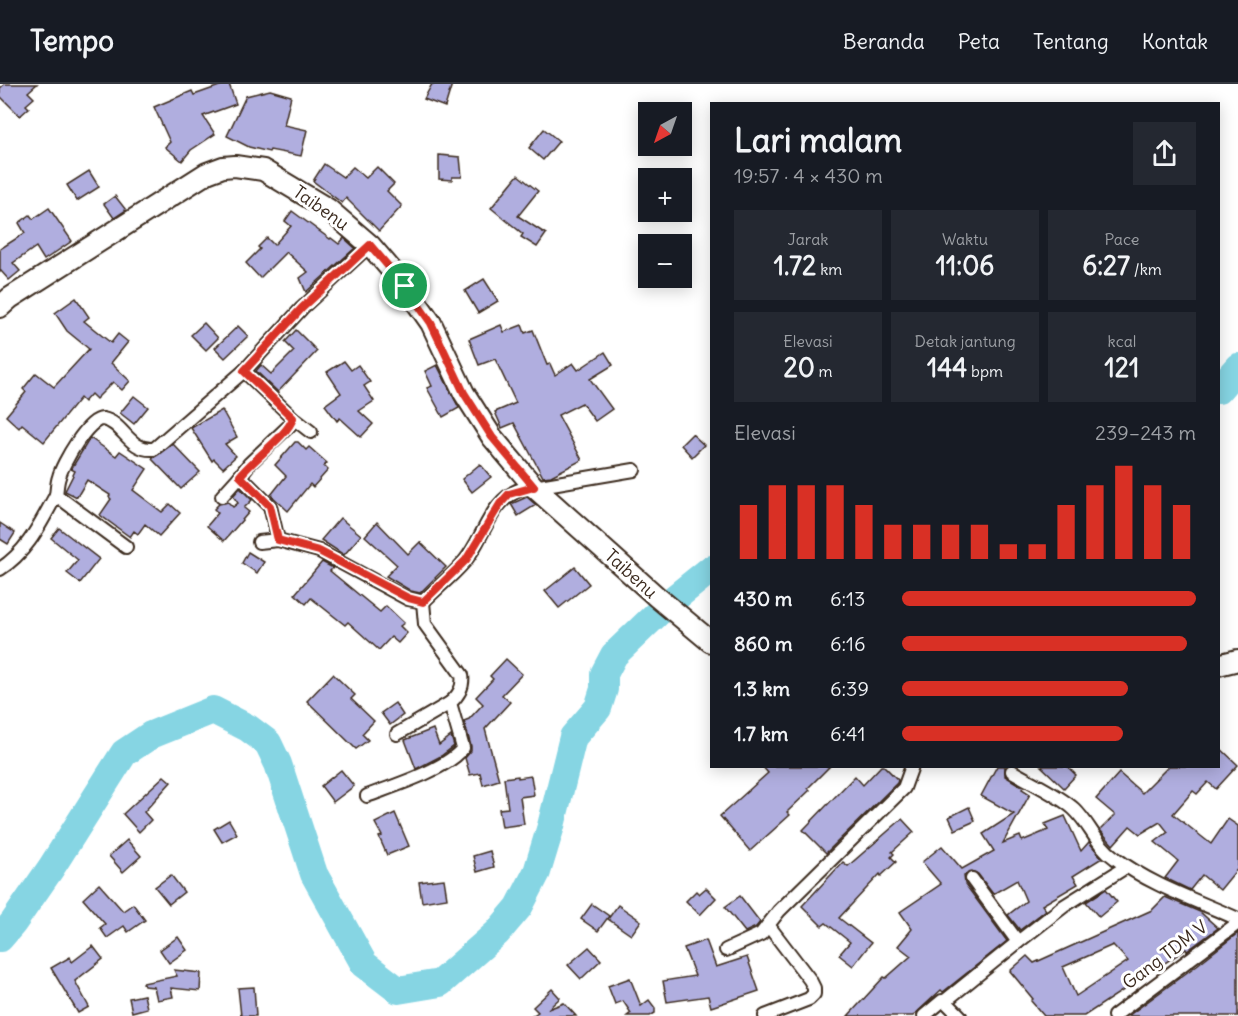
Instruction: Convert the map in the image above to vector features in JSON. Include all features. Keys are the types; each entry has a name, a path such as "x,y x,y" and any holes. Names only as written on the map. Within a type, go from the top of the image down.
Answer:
{"main road":[{"name":"Taibenu","path":"0,308 19,293 207,173 223,167 248,166 263,170 328,209 370,245 405,286 431,323 464,393 492,437 534,487 657,597 709,640"},
{"path":"1220,664 1238,660"}],"street":[{"path":"0,569 14,560 31,542 56,495 59,476 65,463 90,424 104,419 139,447 154,448 244,371 302,308 370,245"},
{"path":"244,371 295,420 311,432"},
{"path":"222,496 249,464 295,420"},
{"path":"423,602 466,560 504,499 515,491 634,470"},
{"path":"240,476 270,506 278,540"},
{"path":"56,495 126,546"},
{"path":"259,542 278,540 319,551 408,598 423,602"},
{"path":"397,734 450,703 458,695 463,682 462,675 425,624 423,602"},
{"path":"367,796 429,772 457,756 462,748 450,703"},
{"path":"726,950 761,934 779,911 904,788 911,768"},
{"path":"1012,771 1073,808 1101,847 1126,867 1238,921"},
{"path":"924,1016 1064,906 1126,867"},
{"path":"972,879 1018,942"},
{"name":"Gang TDM V","path":"1114,1016 1238,921"},
{"path":"765,1016 809,999 814,994 814,988 797,962 768,926"},
{"path":"945,1001 960,1016"}],"building":[{"path":"5,84 37,84 28,92 34,98 26,105 29,108 20,116 0,96 0,88"},
{"path":"229,84 236,104 203,116 215,134 191,150 182,161 165,147 170,142 154,107 192,91 194,95"},
{"path":"432,84 452,84 445,107 424,99"},
{"path":"270,90 291,96 284,125 307,130 301,156 249,147 227,136 246,96"},
{"path":"544,129 559,141 543,160 529,148"},
{"path":"439,155 460,157 462,177 452,177 452,180 439,179"},
{"path":"324,164 343,177 353,167 366,178 377,167 394,184 387,191 402,206 379,231 346,198 342,203 313,181"},
{"path":"89,171 99,187 77,201 67,185"},
{"path":"518,175 538,191 518,216 546,234 537,247 521,237 523,234 491,208"},
{"path":"115,196 126,210 114,218 104,204"},
{"path":"49,208 72,241 44,260 36,247 13,263 20,271 9,280 0,272 0,249 25,233 19,223 30,215 33,219"},
{"path":"292,211 330,239 339,244 344,238 355,248 306,292 300,278 308,272 286,252 260,278 246,263 267,238 274,245 291,226 285,221"},
{"path":"484,279 498,301 478,313 465,291"},
{"path":"76,298 89,317 84,321 111,343 118,334 128,342 111,363 130,381 122,390 113,382 96,399 91,394 84,402 80,398 44,442 22,424 19,428 6,416 26,392 23,389 36,373 54,387 89,349 67,331 55,313"},
{"path":"204,323 218,338 206,350 191,335"},
{"path":"501,325 504,332 522,325 525,333 533,330 547,365 550,364 555,375 573,363 578,370 605,352 613,365 590,379 612,409 595,421 582,403 558,415 582,460 551,476 543,477 514,423 502,428 495,412 516,403 495,359 479,365 469,339"},
{"path":"238,326 248,336 225,358 215,348"},
{"path":"296,330 317,351 278,392 256,371 261,365 271,374 294,351 285,342"},
{"path":"344,361 351,370 358,365 370,382 364,386 374,401 359,411 373,424 361,437 340,418 337,421 325,405 341,393 327,372"},
{"path":"437,365 459,408 443,417 427,388 432,386 425,371"},
{"path":"134,396 148,407 134,424 120,413"},
{"path":"222,410 237,437 225,444 236,456 223,468 214,459 212,461 191,428"},
{"path":"692,434 704,445 692,457 681,445"},
{"path":"90,438 116,456 120,451 147,469 133,490 162,512 170,504 180,513 159,536 145,524 138,534 134,531 130,537 100,515 111,499 110,495 87,480 77,497 65,491 75,471 71,469"},
{"path":"295,442 306,450 309,447 327,463 324,466 328,470 313,487 310,484 288,511 271,495 286,476 275,465"},
{"path":"173,444 200,472 181,489 152,459"},
{"path":"480,464 491,477 472,492 462,479"},
{"path":"240,488 252,500 244,508 249,512 224,541 207,526 218,513 214,509 219,504 228,502 233,507 238,503 233,496"},
{"path":"527,497 536,505 518,516 511,504"},
{"path":"340,518 361,535 344,555 321,540"},
{"path":"377,522 408,554 420,542 446,567 420,593 411,591 386,576 397,565 365,536"},
{"path":"0,523 15,533 8,544 0,539"},
{"path":"59,528 99,559 80,583 67,573 78,560 51,538"},
{"path":"248,552 264,562 257,573 242,563"},
{"path":"322,562 333,568 330,571 380,612 386,606 404,623 400,626 407,633 398,643 391,637 379,650 348,622 345,625 311,598 306,604 295,594"},
{"path":"575,567 589,584 559,608 545,591"},
{"path":"506,659 522,674 502,695 510,702 485,729 499,780 483,785 480,773 470,775 465,758 471,751 471,746 464,721 469,719 483,704 476,697 493,679 490,676"},
{"path":"333,674 355,695 351,699 374,721 362,734 368,740 356,749 307,701"},
{"path":"395,703 403,715 390,725 381,713"},
{"path":"433,729 439,745 451,736 454,746 441,756 416,769 405,740"},
{"path":"1220,748 1238,765 1216,789 1208,782 1197,794 1193,791 1173,814 1211,844 1228,819 1238,826 1238,868 1220,890 1202,875 1190,890 1165,878 1178,861 1155,842 1168,832 1160,822 1140,834 1130,826 1113,845 1100,830 1115,815 1096,799 1119,773 1142,793 1167,768 1220,768"},
{"path":"764,768 828,768 808,788 810,790 787,812 790,815 750,851 720,816 768,773"},
{"path":"879,768 886,768 898,780 826,853 803,830 855,776 863,785"},
{"path":"996,768 1005,768 1005,776 1030,794 1003,843 1020,836 1022,841 1048,830 1045,824 1065,816 1081,851 1089,842 1102,858 1073,876 1078,884 1042,905 1046,910 1020,930 1008,915 1026,901 1017,880 993,894 978,874 968,872 964,876 965,884 1007,941 943,992 941,990 913,1016 848,1016 884,977 886,978 911,956 898,946 912,929 900,912 941,884 922,862 942,846 962,869 994,851 983,834 1014,814 981,796"},
{"path":"1043,768 1069,768 1076,775 1064,788"},
{"path":"341,770 354,786 333,802 321,786"},
{"path":"164,776 171,782 144,812 151,820 139,832 123,814"},
{"path":"518,776 518,778 531,776 534,795 520,797 524,824 502,827 499,809 508,808 504,778"},
{"path":"969,807 975,821 955,830 949,817"},
{"path":"395,813 409,846 387,855 379,837 382,836 375,823"},
{"path":"902,819 914,832 892,852 894,854 891,857 896,862 881,876 880,874 839,918 871,943 853,966 839,955 850,942 826,923 822,926 802,906 843,862 848,866"},
{"path":"229,820 237,834 222,842 214,829"},
{"path":"127,840 141,856 123,872 109,856"},
{"path":"490,851 494,867 477,872 473,856"},
{"path":"171,875 184,892 169,904 155,887"},
{"path":"444,879 447,898 422,902 419,882"},
{"path":"99,884 123,911 133,904 145,920 128,932 124,926 107,938 100,928 105,924 83,899"},
{"path":"706,888 716,898 700,915 686,901 696,891 699,894"},
{"path":"1106,889 1117,902 1099,917 1086,902"},
{"path":"740,896 760,922 756,927 745,932 725,907"},
{"path":"1165,897 1200,912 1218,928 1187,951 1186,949 1084,1016 1044,1016 1010,971 1027,956 1034,963 1152,910","holes":["1113,945 1128,961 1076,996 1063,967"]},
{"path":"592,904 609,916 598,931 581,919"},
{"path":"618,905 641,921 631,935 608,919"},
{"path":"1238,933 1238,1016 1128,1016 1197,965"},
{"path":"178,937 187,950 169,963 160,950"},
{"path":"706,940 716,967 747,957 759,991 711,1007 708,996 667,1002 663,981 695,976 684,948"},
{"path":"93,946 103,959 75,981 89,1007 78,1013 51,968 70,957 72,962"},
{"path":"589,947 601,960 581,979 568,965"},
{"path":"174,970 201,973 200,991 171,988 173,997 157,1000 154,987 144,986 143,983 177,976"},
{"path":"630,978 641,1006 649,1000 655,1008 655,1013 650,1016 627,1016 631,1013 623,1001 615,1004 608,986"},
{"path":"254,987 256,1016 241,1016 238,988"},
{"path":"552,989 560,998 548,1009 564,1003 576,1016 532,1016 538,1012 533,1007"},
{"path":"144,995 147,1008 132,1012 129,998"}],"waterway":[{"path":"1220,388 1238,367"},
{"path":"0,938 51,868 124,753 151,735 213,710 248,728 268,743 278,764 314,874 364,964 398,990 440,983 497,933 519,907 537,872 573,737 598,708 604,689 604,674 614,655 665,606 710,570"}],"route":[{"path":"370,245 405,286 431,323 464,393 492,437 534,487 509,494 500,504 466,560 423,602 408,598 319,551 278,540 270,506 240,476 249,464 290,425 293,418 244,371 302,308 370,245"}]}
